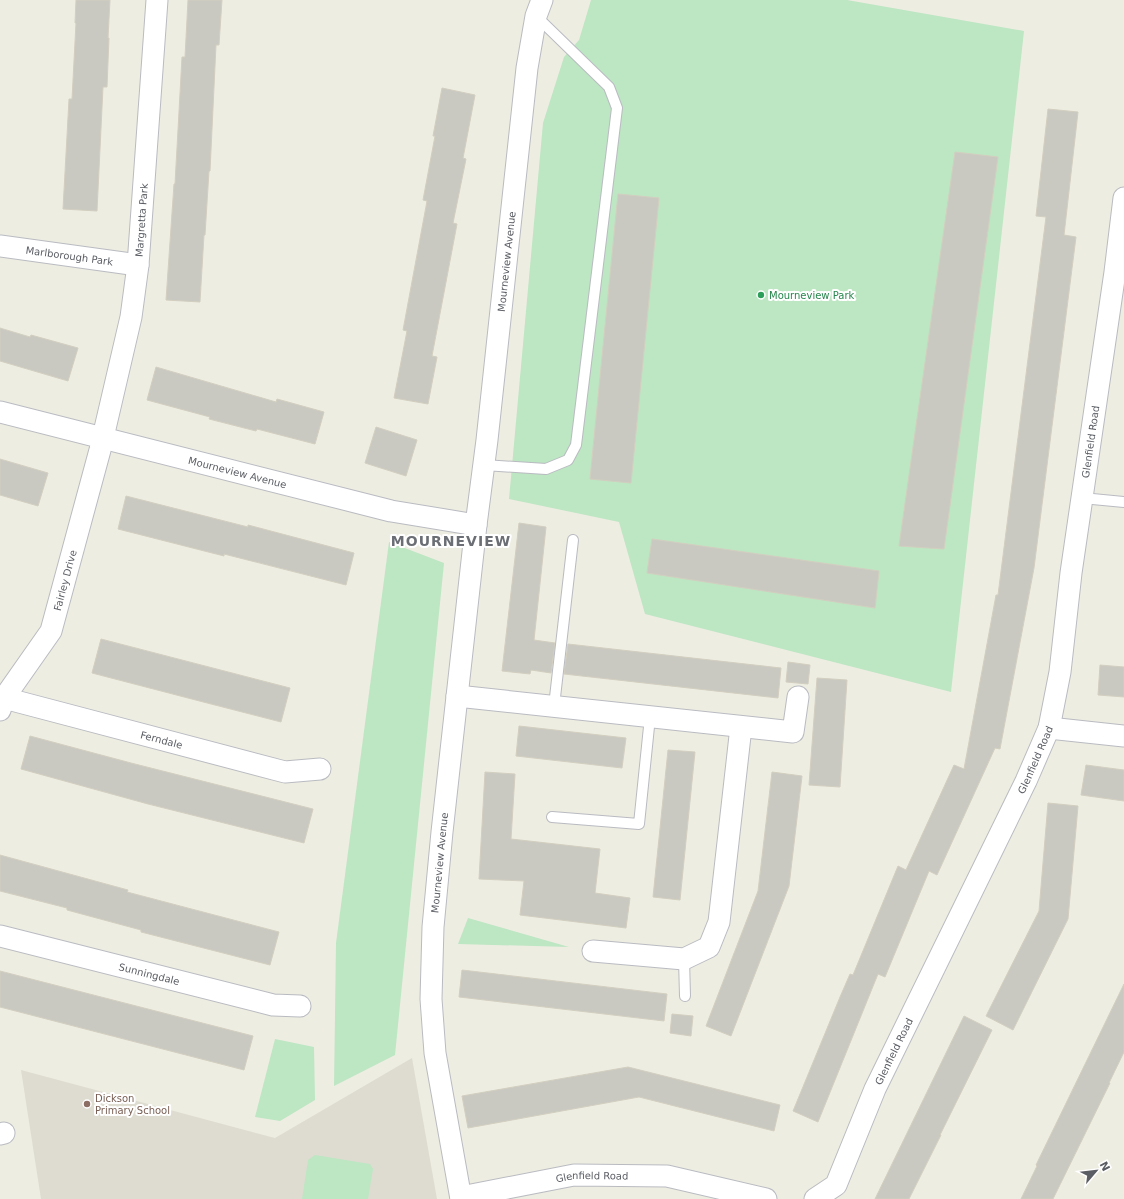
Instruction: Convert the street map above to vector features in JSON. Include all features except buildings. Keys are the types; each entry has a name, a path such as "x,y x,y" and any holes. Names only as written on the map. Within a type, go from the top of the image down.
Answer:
{"street":[{"name":"Margretta Park","path":"103,438 131,317 138,265 157,0"},
{"name":"Mourneview Avenue","path":"461,1198 435,1054 431,999 434,914 527,68 539,8"},
{"name":"Glenfield Road","path":"815,1199 836,1185 874,1089 1026,781 1049,728 1060,672 1071,573 1082,498 1119,271 1124,198"},
{"name":"Marlborough Park","path":"0,246 138,265"},
{"name":"Mourneview Avenue","path":"0,412 391,511 476,525"},
{"name":"Fairley Drive","path":"2,704 51,631 103,438"},
{"path":"457,696 794,732 798,697"},
{"name":"Ferndale","path":"2,704 284,772 320,768"},
{"path":"593,951 684,959 709,947 719,922 742,727"},
{"path":"1049,728 1124,736"},
{"name":"Sunningdale","path":"0,936 272,1005 300,1006"},
{"name":"Glenfield Road","path":"461,1198 574,1175 667,1176 754,1198"}],"lane":[{"path":"484,465 546,469 568,460 576,445 617,108 609,87 539,8"},
{"path":"1082,498 1124,502"},
{"path":"554,706 573,540"},
{"path":"552,817 638,824 650,717"},
{"path":"684,959 684,996"}],"shaded area":[{"name":"Dickson Primary School","path":"412,1058 437,1199 41,1199 21,1070 275,1138"}],"green space":[{"name":"Mourneview Park","path":"591,0 847,0 1024,31 951,692 645,614 619,522 509,499 543,123 564,57 579,40"},
{"path":"389,542 444,563 395,1055 334,1086 336,943"},
{"path":"468,918 569,947 458,944"},
{"path":"275,1039 314,1047 315,1100 280,1121 255,1117"},
{"path":"315,1155 370,1164 373,1169 368,1199 302,1199 308,1160"}],"place":[{"name":"Mourneview Park","path":"761,295"},
{"name":"Dickson Primary School","path":"87,1104"}],"district":[{"name":"MOURNEVIEW","path":"451,541"}]}
